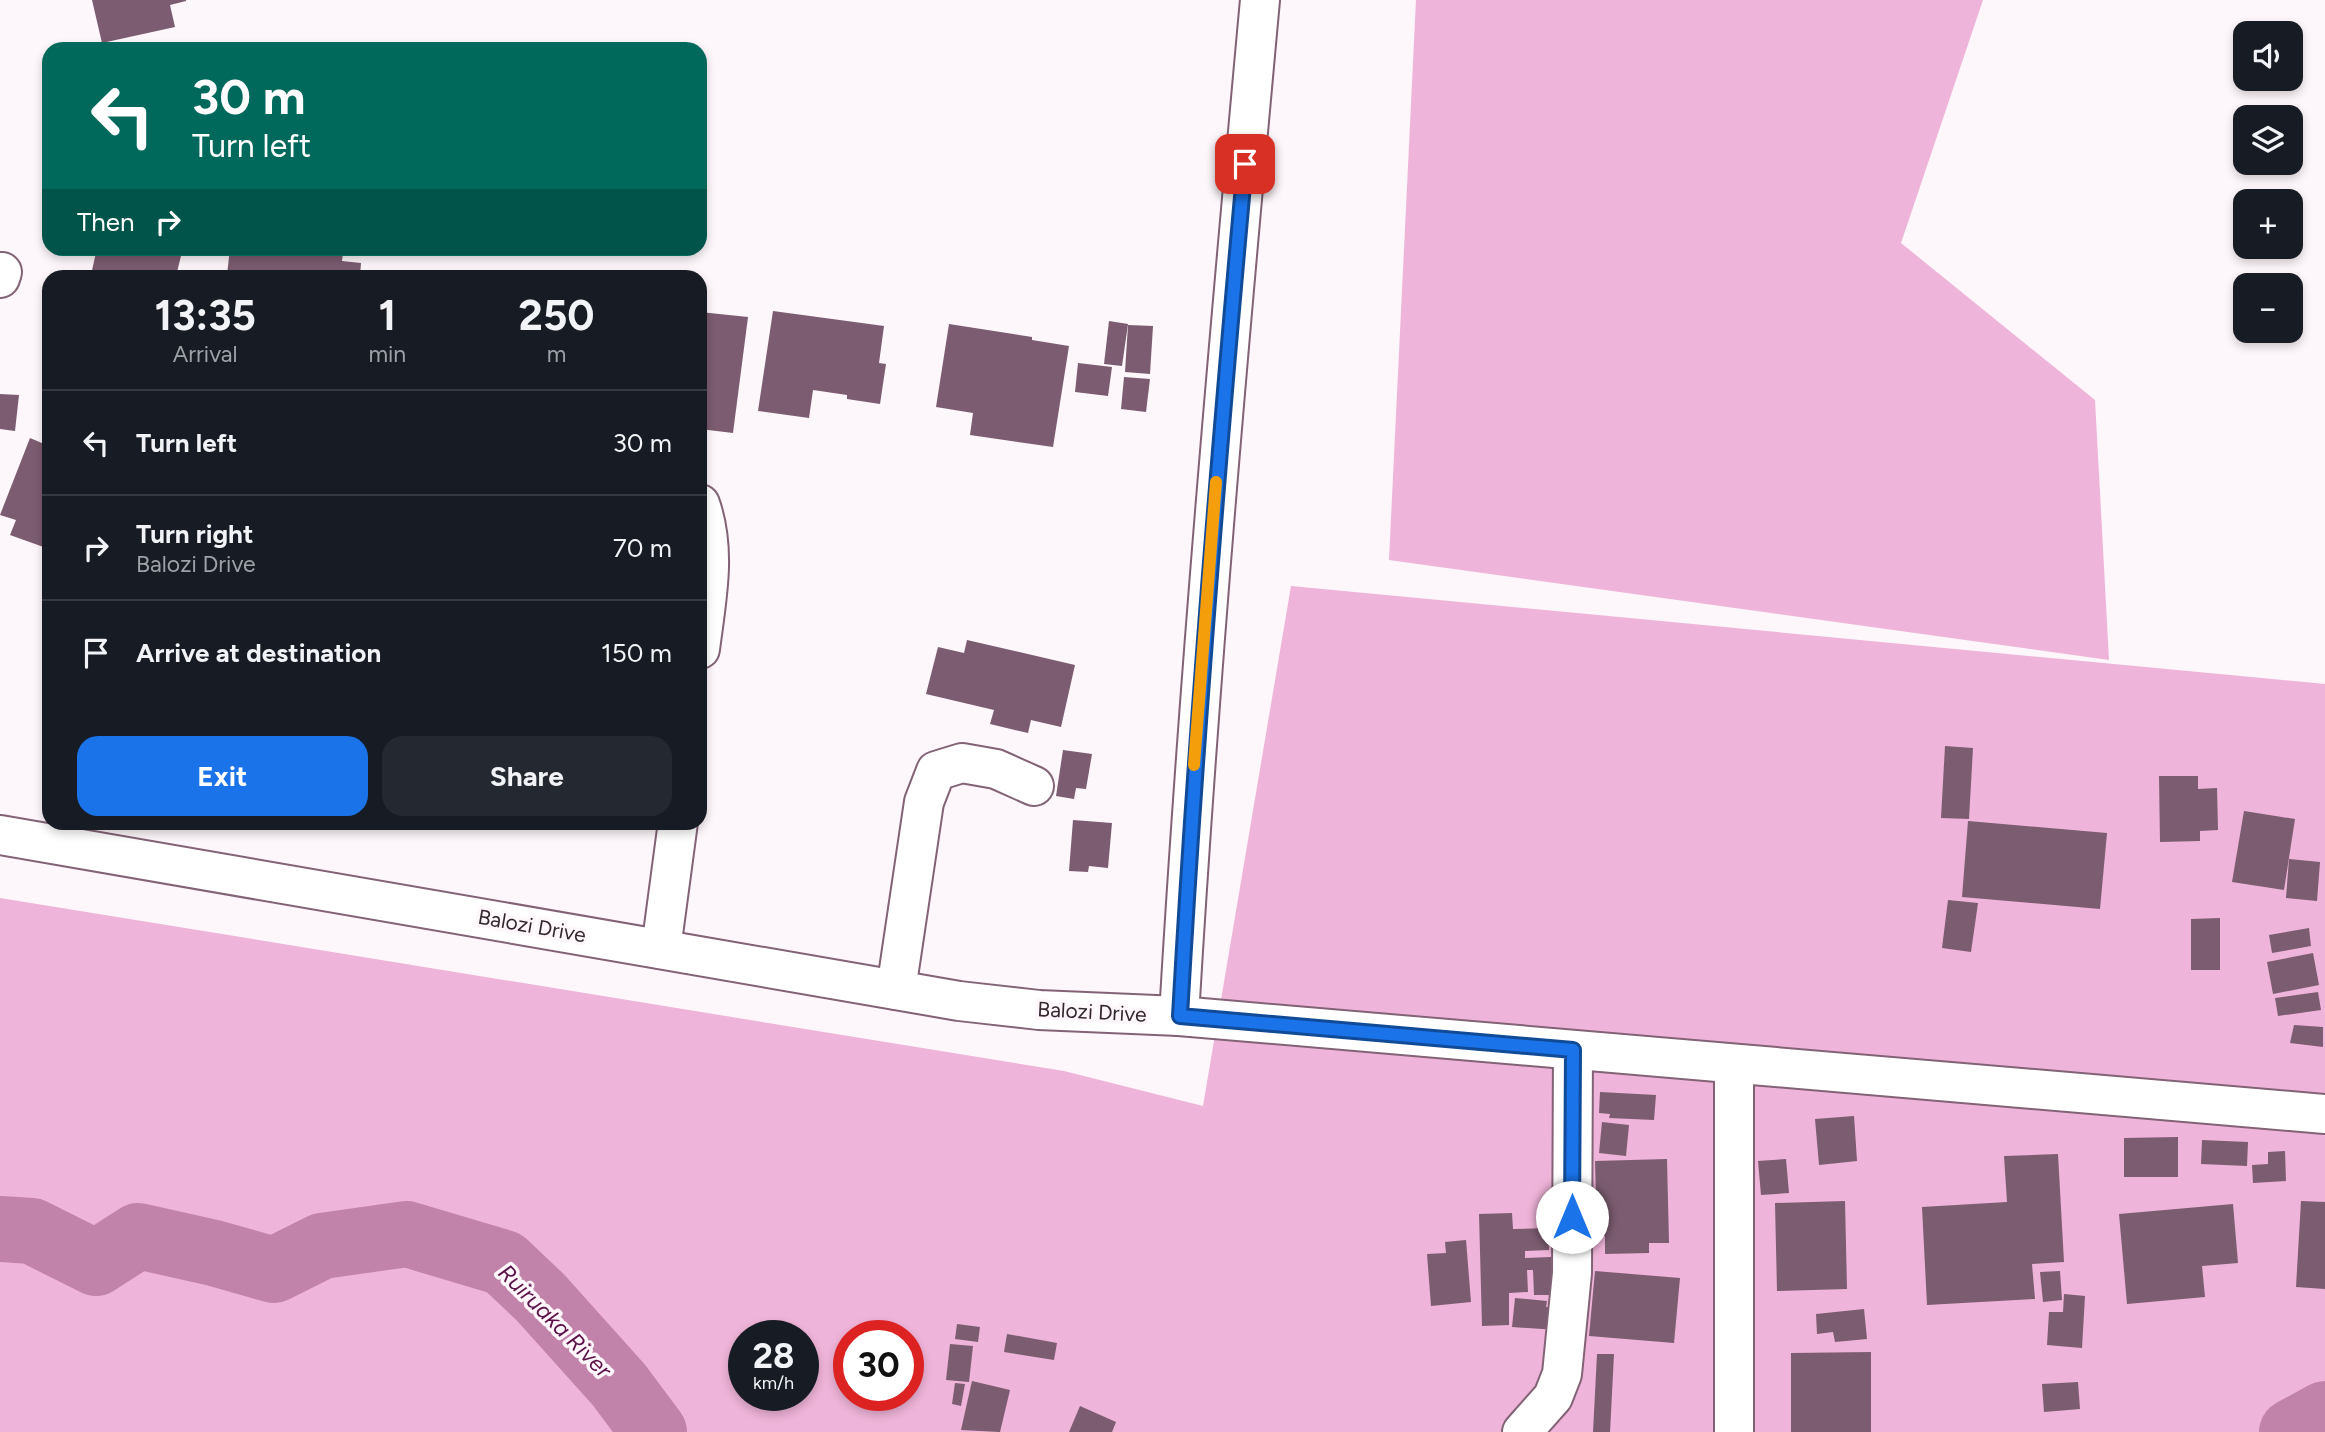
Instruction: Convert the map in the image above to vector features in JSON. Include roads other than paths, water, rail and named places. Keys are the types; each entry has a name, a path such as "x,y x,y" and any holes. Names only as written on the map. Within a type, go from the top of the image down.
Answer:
{"street":[{"path":"1180,1016 1194,770 1224,383 1260,0"},
{"path":"707,539 710,569 707,593"},
{"path":"896,990 924,802 936,771 962,763 996,769 1034,786"},
{"path":"661,949 677,830"},
{"name":"Balozi Drive","path":"0,835 959,1001 1039,1010 1180,1016 2325,1114"},
{"path":"1522,1432 1553,1397 1562,1374 1572,1273 1573,1050"},
{"path":"1734,1064 1734,1432"}],"waterway":[{"name":"Ruiruaka River","path":"0,1229 32,1231 96,1263 138,1236 274,1270 322,1246 407,1234 504,1263 540,1297 619,1385 654,1432"},
{"name":"Ruiruaka River","path":"2292,1432 2325,1414"}]}
